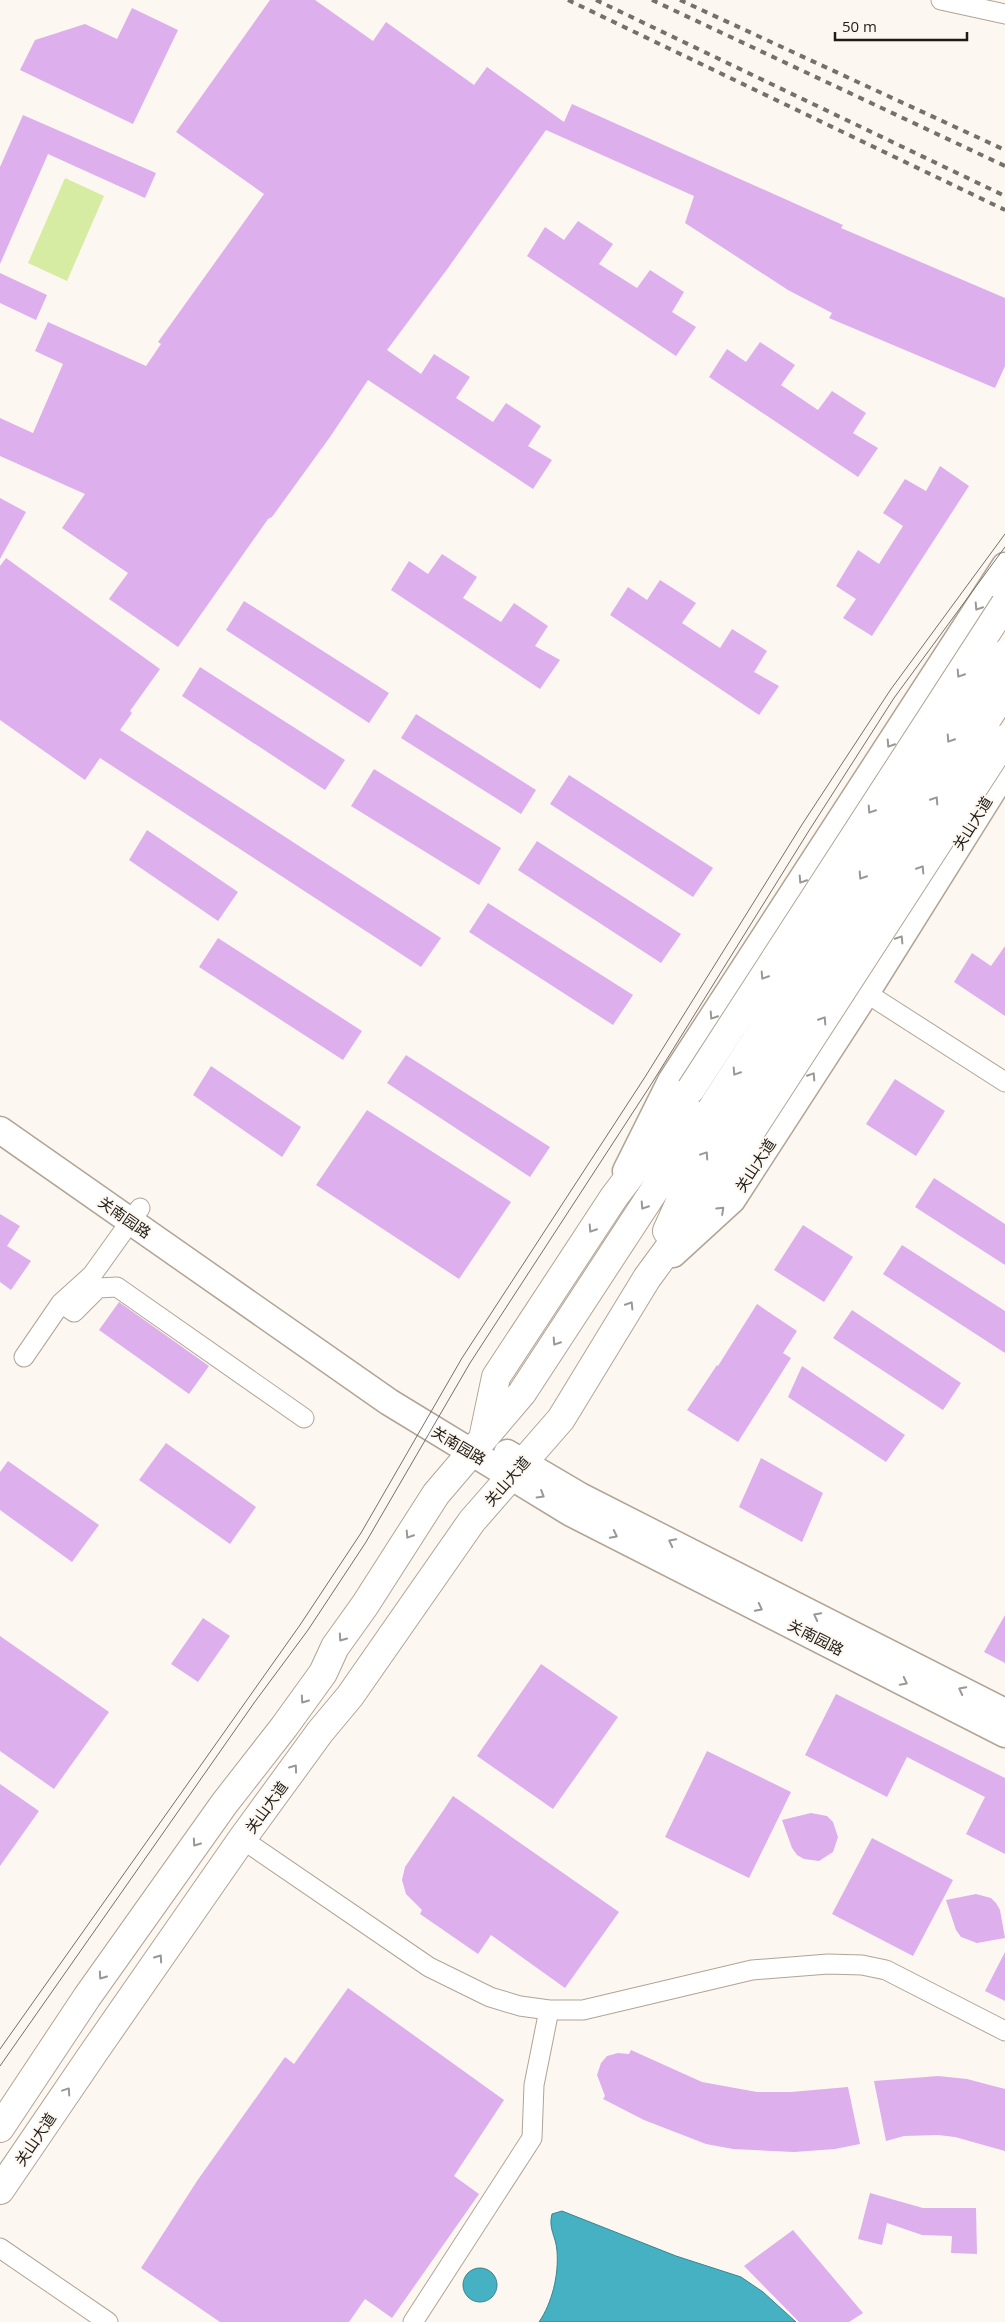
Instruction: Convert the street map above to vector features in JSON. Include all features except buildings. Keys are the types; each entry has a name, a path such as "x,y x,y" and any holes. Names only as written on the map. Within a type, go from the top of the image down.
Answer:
{"main road":[{"path":"614,1197 651,1117 671,1080 1005,566"},
{"path":"477,1446 496,1377 614,1197 667,1127 1005,604"},
{"path":"729,1122 1005,654"},
{"path":"0,2128 87,1997 218,1812 323,1673 335,1647 365,1605 436,1494 522,1393 671,1165 729,1122 1005,691"},
{"path":"646,1278 693,1173 1005,739"},
{"name":"关山大道","path":"0,2190 242,1840 320,1732 350,1696 472,1521 561,1419 646,1278 732,1200 866,993 1005,771"},
{"name":"关南园路","path":"0,1110 135,1215"},
{"name":"关南园路","path":"0,1130 135,1215 397,1388 477,1446 517,1469 580,1496 1005,1712"},
{"name":"关南园路","path":"517,1469 571,1513 1005,1734"}],"street":[{"path":"941,0 1005,14"},
{"path":"767,933 866,993 1005,1082"},
{"path":"24,1357 60,1303 92,1274 135,1215"},
{"path":"60,1303 74,1312 98,1288 117,1287 304,1418"},
{"path":"242,1840 444,1975 490,1997 520,2006 549,2010 583,2010 752,1970 828,1964 862,1965 886,1970 1005,2031"},
{"path":"413,2322 532,2138 534,2085 549,2010"},
{"path":"0,2248 108,2322"}],"green space":[{"path":"65,178 104,196 67,281 28,263"}],"water":[{"path":"562,2211 676,2256 741,2277 763,2292 796,2322 539,2322 548,2306 556,2279 557,2260 551,2224 552,2214"},
{"path":"480,2268 487,2269 492,2273 496,2278 496,2292 492,2297 487,2301 480,2302 473,2301 468,2297 464,2292 463,2285 464,2278 468,2273 473,2269"}],"tram line":[{"path":"0,2049 300,1625 361,1533 462,1358 645,1077 803,823 891,689 1005,534"},
{"path":"0,2066 254,1703 308,1630 366,1542 470,1363 652,1083 894,698 1005,547"}],"railway":[{"path":"568,0 1005,210"},
{"path":"596,0 1005,196"},
{"path":"652,0 1005,166"},
{"path":"680,0 1005,150"}]}
